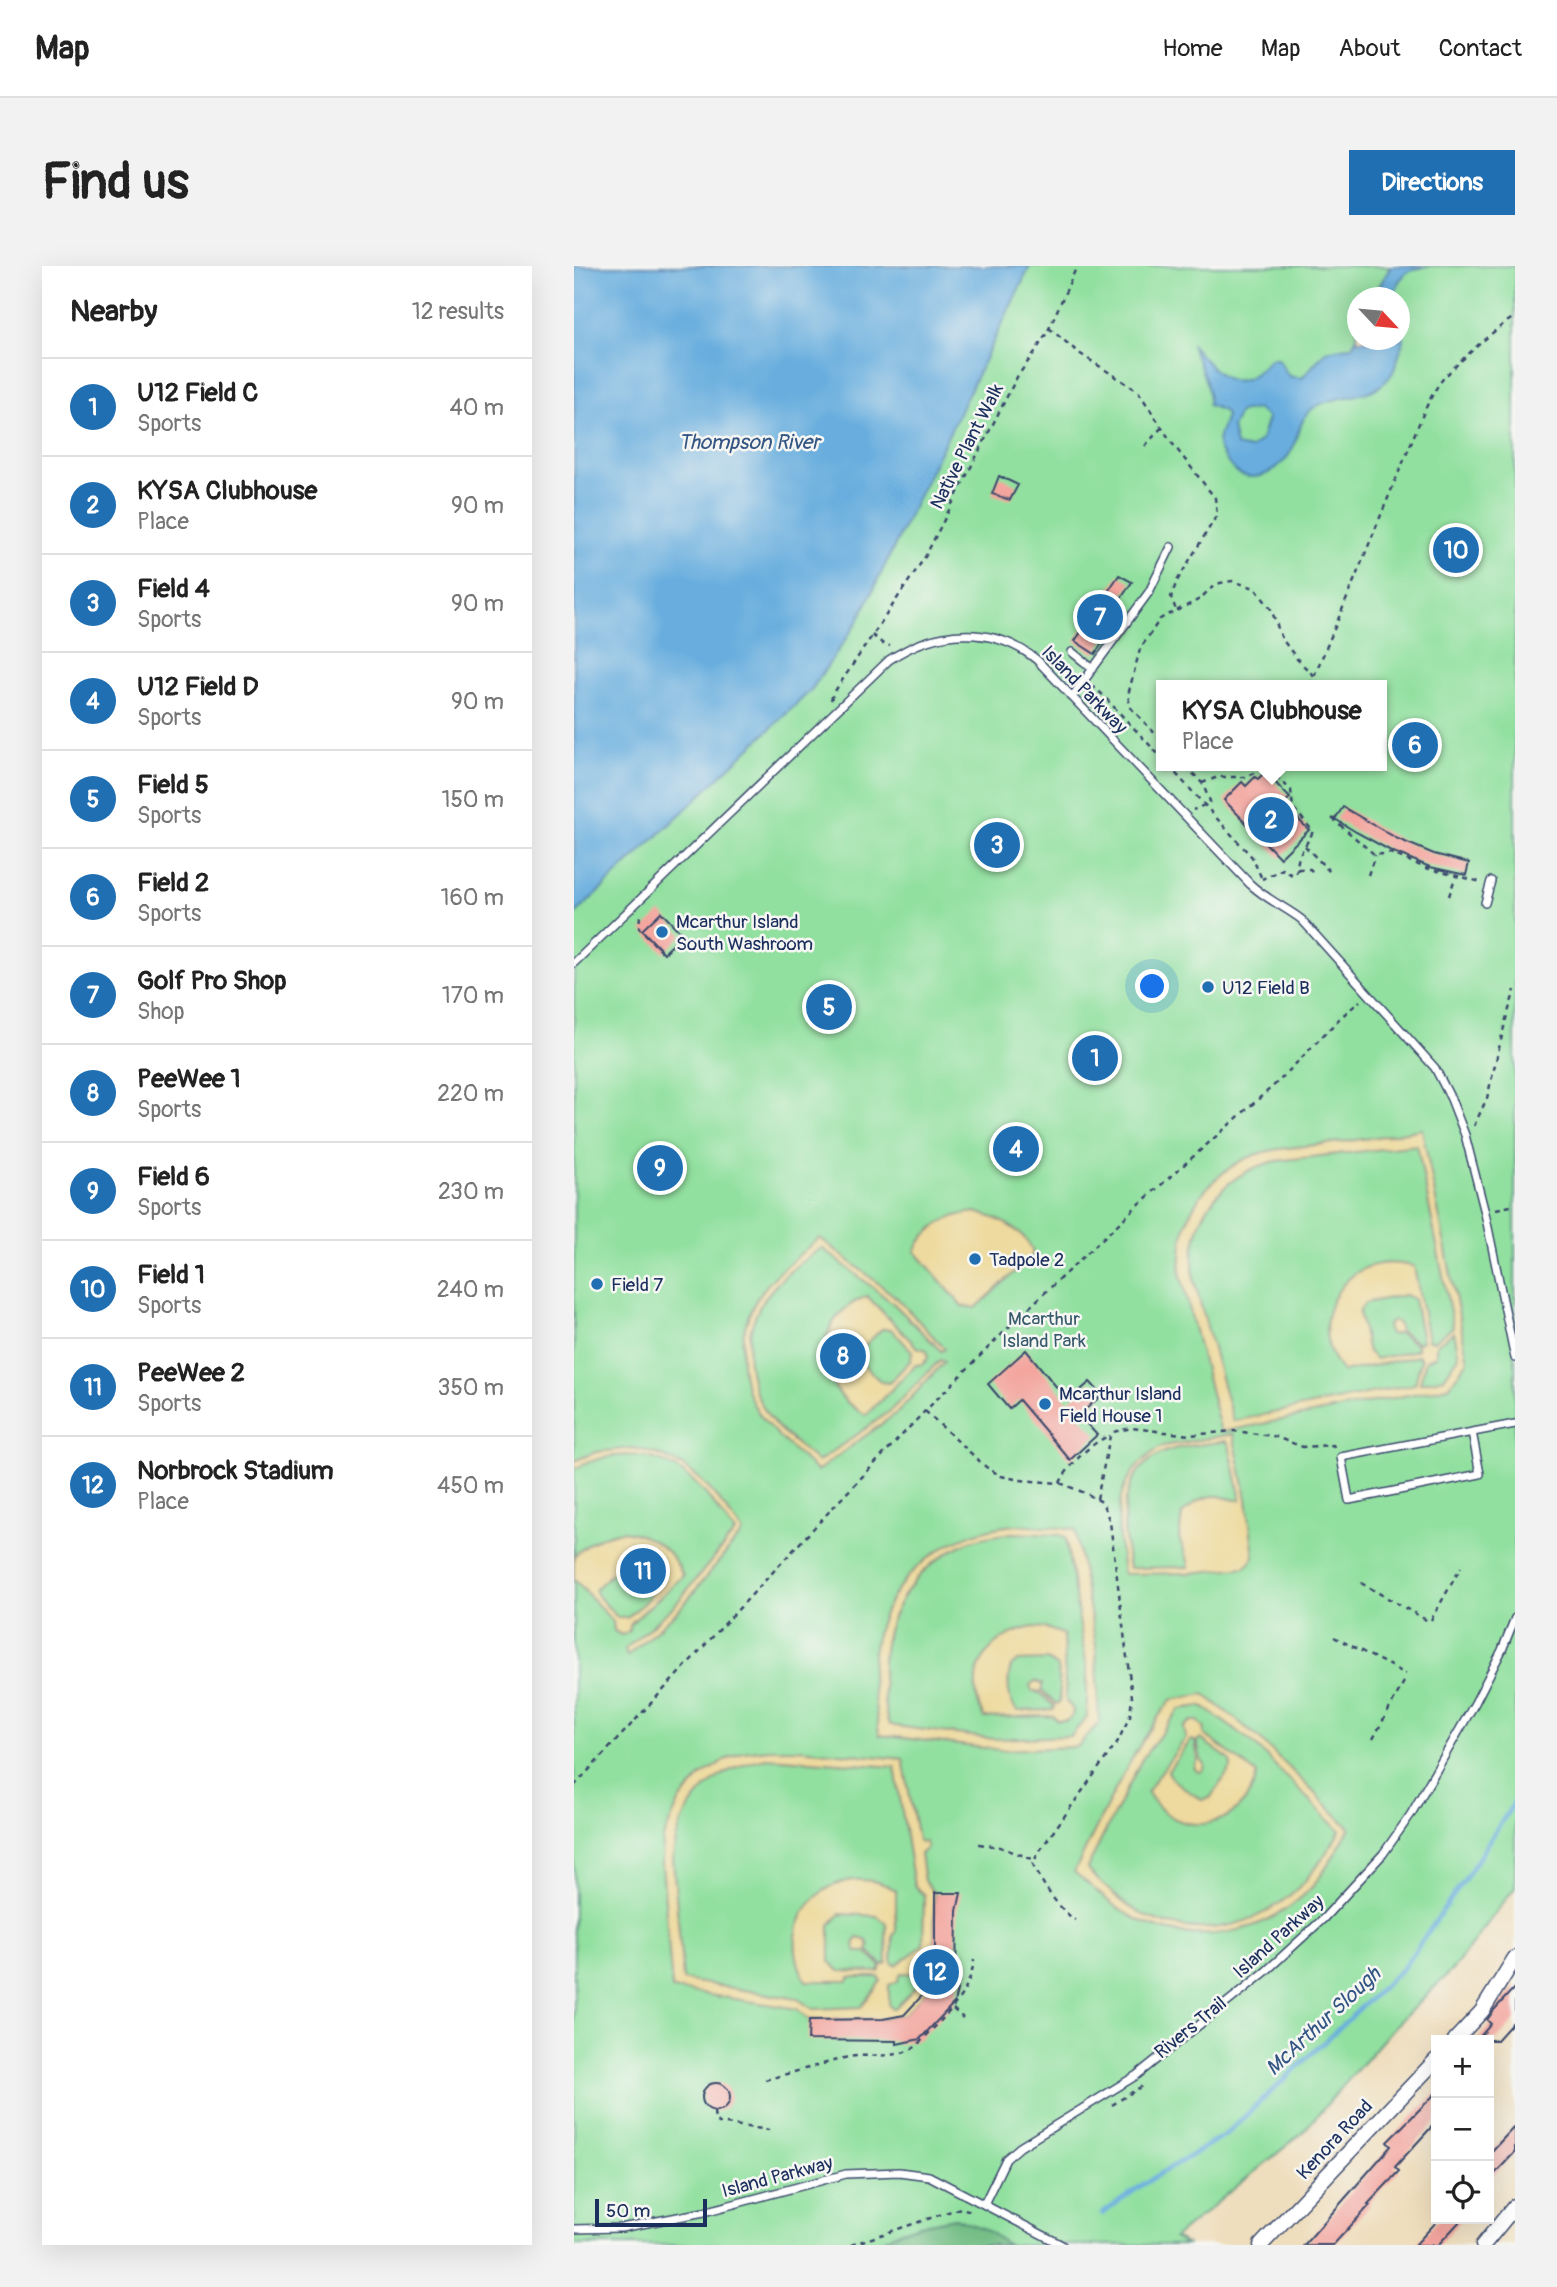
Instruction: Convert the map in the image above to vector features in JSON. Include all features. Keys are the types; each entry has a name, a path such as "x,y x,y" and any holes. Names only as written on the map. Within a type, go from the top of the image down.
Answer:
{"street":[{"path":"1460,2035 1482,2011 1515,1958"},
{"name":"Kenora Road","path":"1261,2245 1431,2065"},
{"path":"1483,2245 1515,2206"}],"lane":[{"path":"1072,697 1149,592 1171,547"},
{"name":"Island Parkway","path":"574,963 879,668 909,648 948,635 973,634 995,639 1030,655 1264,896 1284,906 1302,920 1435,1068 1465,1135 1485,1213 1515,1358"},
{"path":"1072,652 1093,669"},
{"path":"1485,903 1491,883"},
{"path":"1472,1432 1480,1474 1349,1500 1341,1457 1472,1432 1515,1424"},
{"name":"Island Parkway","path":"984,2204 1006,2159 1020,2147 1137,2075 1217,2011 1324,1918 1383,1854 1411,1814 1475,1703 1515,1618"},
{"name":"Island Parkway","path":"574,2229 621,2228 704,2211 846,2174 899,2172 929,2176 1062,2245"}],"path":[{"name":"Native Plant Walk","path":"893,647 883,644 872,635 925,557 1017,377 1049,328 1077,266"},
{"path":"1312,680 1359,574 1422,418 1441,381 1515,317"},
{"path":"1049,328 1079,353 1138,391 1172,443 1214,498 1217,515 1177,581 1171,597 1176,610"},
{"path":"1145,446 1162,426"},
{"path":"1156,735 1130,707 1128,695 1140,649 1148,633 1160,619 1200,599 1220,583 1232,581 1255,587 1271,609 1282,639 1314,676"},
{"path":"1082,686 1096,688 1156,752"},
{"path":"1184,814 1209,803 1202,783 1191,771"},
{"path":"1202,783 1218,777 1245,777 1258,771"},
{"path":"1262,879 1283,869 1294,875 1298,869 1297,860 1313,831 1293,808 1291,790 1274,771"},
{"path":"1332,818 1375,855 1390,853 1426,868 1491,883"},
{"path":"1305,846 1330,872"},
{"path":"1368,875 1375,855"},
{"path":"1298,869 1310,869 1315,874"},
{"path":"1448,896 1456,875"},
{"path":"636,903 640,910 639,928 663,954 683,936"},
{"path":"1471,1128 1476,1124 1487,1098 1515,990"},
{"path":"574,1786 925,1411 1061,1277 1280,1080 1340,1018 1368,995"},
{"path":"1492,1209 1515,1205"},
{"path":"925,1411 986,1467 1001,1476 1060,1483 1102,1502 1110,1522 1132,1697 1130,1716 1118,1741 1038,1853 1034,1864 1041,1881 1075,1920"},
{"path":"1060,1483 1070,1466 1100,1440 1113,1432 1132,1428 1190,1435 1250,1432 1273,1436 1303,1447 1332,1444 1341,1457"},
{"path":"1097,1500 1110,1436"},
{"path":"1361,1583 1430,1620 1461,1567"},
{"path":"1334,1637 1406,1676 1373,1739"},
{"path":"979,1843 1000,1847 1035,1860"},
{"path":"765,2080 848,2057 878,2056 912,2049 953,2009 969,1984 974,1961"},
{"path":"953,2009 963,2018"},
{"name":"Rivers Trail","path":"1110,2106 1148,2081"},
{"path":"714,2112 715,2120 719,2123 769,2130"},
{"path":"851,2245 961,2208 990,2217 994,2209"}],"green space":[{"name":"Mcarthur Island Park","path":"1030,266 1515,266 1515,1887 1453,1969 1394,2027 1302,2133 1174,2238 1188,2245 574,2245 574,915 811,690 858,621"},
{"path":"955,2218 985,2229 1008,2245 875,2245 903,2230"}],"sand":[{"path":"1422,1129 1468,1361 1449,1387 1221,1432 1180,1272 1184,1230 1197,1201 1214,1181 1234,1165 1257,1154","holes":["1417,1145 1453,1327 1434,1341 1428,1340 1414,1266 1389,1263 1366,1268 1353,1275 1334,1297 1326,1325 1332,1356 1343,1372 1419,1356 1421,1360 1415,1384 1233,1421 1194,1280 1196,1238 1211,1204 1223,1189 1238,1177 1276,1161","1405,1295 1414,1299 1422,1341 1418,1343 1400,1331 1398,1323 1392,1321 1387,1326 1392,1335 1399,1333 1417,1345 1417,1350 1376,1359 1368,1352 1359,1312 1365,1303","1454,1332 1459,1356 1444,1378 1420,1383 1426,1360 1436,1356 1436,1345"]},
{"name":"Tadpole 2","path":"975,1212 1010,1226 1025,1239 1033,1255 976,1308 962,1306 915,1251 925,1235 939,1224 956,1216"},
{"path":"820,1238 897,1298 945,1349 941,1351 894,1304 822,1248 784,1277 765,1298 757,1313 751,1329 749,1362 757,1394 764,1409 790,1439 818,1462 890,1411 940,1360 944,1362 898,1412 817,1471 775,1433 753,1404 746,1387 742,1351 744,1333 756,1300 779,1272"},
{"path":"867,1296 917,1347 927,1350 928,1358 923,1364 916,1365 866,1415 848,1403 835,1388 827,1371 824,1354 827,1336 835,1320 848,1306","holes":["882,1329 891,1329 912,1351 911,1360 889,1383 881,1382 858,1359 859,1351"]},
{"path":"1233,1434 1247,1499 1254,1557 1246,1567 1191,1573 1123,1574 1119,1518 1125,1486 1145,1458 1163,1446","holes":["1226,1441 1229,1444 1241,1500 1207,1497 1182,1514 1179,1538 1189,1567 1129,1568 1124,1517 1130,1485 1138,1472 1150,1460 1167,1451"]},
{"path":"634,1448 655,1453 686,1468 720,1501 743,1532 679,1610 627,1656 625,1649 675,1605 735,1532 711,1500 681,1471 652,1458 620,1455 589,1462 574,1469 574,1461 596,1452"},
{"path":"1015,1525 1075,1529 1096,1645 1099,1723 1077,1747 1001,1750 879,1735 872,1666 876,1637 885,1611 916,1568 937,1551 987,1530","holes":["1013,1533 1060,1535 1066,1540 1087,1669 1087,1717 1071,1736 994,1739 889,1724 883,1676 888,1633 895,1613 918,1578 933,1563 976,1539"]},
{"path":"623,1531 643,1536 660,1545 673,1558 683,1576 631,1623 629,1631 622,1635 614,1631 613,1622 574,1579 574,1556 596,1539","holes":["618,1567 630,1567 650,1590 649,1598 627,1618 618,1618 595,1590"]},
{"path":"1034,1627 1063,1634 1066,1701 1073,1709 1072,1717 1066,1721 1057,1721 1053,1716 984,1718 976,1686 978,1672 992,1647 1017,1631","holes":["1047,1660 1058,1667 1060,1702 1056,1704 1042,1691 1042,1684 1035,1681 1030,1685 1032,1691 1040,1693 1054,1706 1053,1710 1018,1711 1014,1707 1009,1690 1011,1666 1018,1661"]},
{"path":"1204,1694 1258,1737 1350,1828 1312,1887 1294,1904 1273,1917 1228,1932 1180,1933 1134,1918 1103,1897 1074,1872 1130,1762 1171,1700","holes":["1202,1706 1252,1742 1340,1831 1306,1880 1288,1897 1268,1911 1223,1927 1174,1925 1148,1917 1131,1908 1088,1871 1087,1868 1142,1759 1180,1709"]},
{"path":"1192,1721 1198,1721 1205,1728 1204,1734 1257,1774 1250,1793 1238,1808 1224,1818 1191,1824 1174,1818 1159,1808 1147,1791 1186,1738 1184,1727","holes":["1201,1739 1230,1760 1231,1768 1210,1798 1201,1800 1172,1779 1168,1771 1191,1740 1195,1741 1198,1760 1194,1768 1198,1772 1203,1771 1205,1765 1201,1760 1197,1742"]},
{"path":"798,1749 903,1759 918,1840 926,1841 927,1848 920,1854 924,1881 934,1893 935,1967 931,1986 904,2015 883,2019 809,2020 797,2009 672,1989 662,1864 663,1838 679,1802 701,1776 723,1761 743,1752","holes":["767,1758 895,1767 914,1886 924,1895 923,1946 896,1965 892,1963 893,1935 896,1931 896,1890 873,1881 851,1880 831,1887 814,1899 802,1915 796,1936 797,1958 806,1981 848,1981 850,1977 879,1977 881,1981 861,2007 813,2009 798,1999 683,1980 673,1859 682,1821 702,1792 715,1780 731,1770","840,1914 877,1916 886,1923 887,1963 882,1965 868,1950 866,1940 858,1938 854,1944 857,1952 866,1952 881,1966 879,1972 839,1971 830,1961 830,1925","901,1973 923,1974 923,1979 892,2008 889,2005 889,1985 897,1982"]}],"water":[{"name":"Thompson River","path":"574,266 1030,266 858,621 811,690 574,915"},
{"path":"1391,266 1426,266 1407,272 1397,287 1379,287"},
{"path":"1191,344 1218,373 1236,381 1247,379 1258,372 1270,359 1278,359 1289,376 1302,378 1326,351 1347,347 1347,350 1401,350 1393,372 1376,388 1312,409 1303,420 1289,455 1277,467 1262,476 1254,477 1246,476 1232,468 1218,446 1226,415 1222,410 1208,405 1206,382","holes":["1257,409 1268,418 1261,440 1250,449 1236,446 1232,428 1239,412"]}],"building":[{"path":"999,476 1018,485 1010,500 992,494"},
{"path":"1119,575 1132,582 1106,621 1113,626 1095,654 1075,641"},
{"path":"1265,772 1290,798 1285,802 1290,807 1288,809 1309,830 1280,858 1224,800 1242,782 1246,786"},
{"path":"1343,807 1398,839 1434,854 1469,863 1466,875 1430,867 1391,851 1356,832 1335,819"},
{"name":"Mcarthur Island South Washroom","path":"661,912 683,935 664,953 642,930"},
{"name":"Mcarthur Island Field House 1","path":"1026,1350 1068,1401 1090,1382 1102,1395 1079,1415 1097,1435 1070,1460 1019,1400 1009,1409 988,1384"},
{"path":"935,1893 961,1893 957,1911 956,1980 959,1981 954,2003 920,2039 897,2044 897,2041 808,2040 809,2020 883,2019 904,2015 931,1986 935,1967"},
{"path":"1515,1987 1515,2020 1497,2040 1494,2040 1494,2035 1481,2035 1491,2024 1487,2020"},
{"path":"716,2083 726,2087 730,2097 726,2107 716,2111 706,2107 702,2097 706,2087"},
{"path":"1431,2098 1431,2127 1395,2167 1399,2171 1368,2204 1370,2205 1333,2245 1304,2245 1391,2146 1387,2142"},
{"path":"1515,2126 1515,2152 1494,2175 1494,2149"},
{"path":"1434,2224 1457,2224 1438,2245 1415,2245"}],"waterway":[{"name":"McArthur Slough","path":"1102,2214 1142,2185 1226,2134 1403,1968 1515,1801"}],"place":[{"name":"Field 1","path":"1456,550"},
{"name":"Golf Pro Shop","path":"1100,617"},
{"name":"Field 2","path":"1415,745"},
{"name":"KYSA Clubhouse","path":"1271,820"},
{"name":"Field 4","path":"997,845"},
{"name":"Mcarthur Island South Washroom","path":"662,932"},
{"name":"U12 Field B","path":"1208,987"},
{"name":"Field 5","path":"829,1007"},
{"name":"U12 Field C","path":"1095,1058"},
{"name":"U12 Field D","path":"1016,1149"},
{"name":"Field 6","path":"660,1168"},
{"name":"Tadpole 2","path":"975,1259"},
{"name":"Field 7","path":"597,1284"},
{"name":"PeeWee 1","path":"843,1356"},
{"name":"Mcarthur Island Field House 1","path":"1045,1404"},
{"name":"PeeWee 2","path":"643,1571"},
{"name":"Norbrock Stadium","path":"936,1972"}]}
